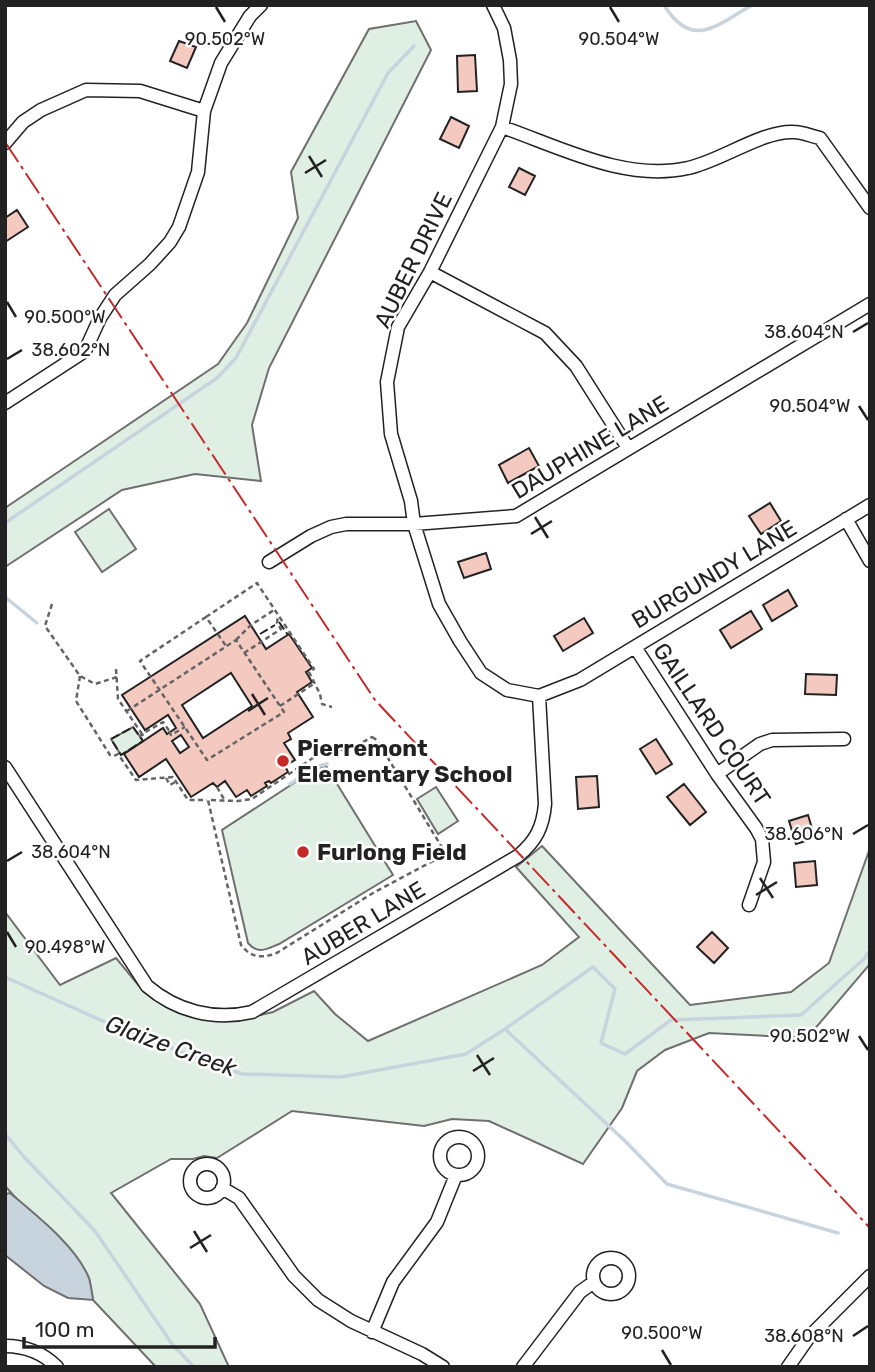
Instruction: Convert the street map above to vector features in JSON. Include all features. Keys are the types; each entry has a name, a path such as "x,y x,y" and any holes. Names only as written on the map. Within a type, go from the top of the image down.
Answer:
{"street":[{"path":"5,403 85,351 100,318 115,295 170,242 179,227 198,172 204,111 221,64 250,16 261,5"},
{"name":"AUBER DRIVE","path":"493,5 504,28 510,60 511,84 502,127 430,272 398,327 387,382 391,433 411,501 414,524 439,604 481,673 507,690 539,696"},
{"path":"5,144 23,122 41,110 86,90 140,92 204,111"},
{"path":"502,127 607,164 649,172 689,168 774,135 793,132 820,138 870,208"},
{"path":"430,272 545,333 576,366 628,448"},
{"name":"DAUPHINE LANE","path":"269,562 331,527 516,516 870,304"},
{"name":"BURGUNDY LANE","path":"539,696 580,680 870,505"},
{"path":"846,519 870,561"},
{"name":"GAILLARD COURT","path":"635,646 762,839 764,862 749,905"},
{"name":"AUBER LANE","path":"5,767 147,986 170,1003 200,1013 222,1016 245,1014 267,1005 518,856 529,846 543,822 545,804 539,696"},
{"path":"717,774 760,744 772,740 844,739"},
{"path":"372,1332 393,1282 437,1222 456,1175"},
{"path":"222,1188 239,1198 294,1276 318,1300 343,1317 422,1354 443,1367"},
{"path":"788,1367 809,1338 870,1276"},
{"path":"523,1367 580,1292 594,1282"},
{"path":"5,1346 40,1353 57,1367"}],"path":[{"path":"236,640 284,712 207,760 140,661 257,583 314,669 309,672 322,704 332,707"},
{"path":"51,604 45,626 80,676 95,684 117,677"},
{"path":"127,711 236,640 251,625 274,610"},
{"path":"244,653 281,629 277,623 278,616"},
{"path":"206,617 226,646"},
{"path":"116,669 118,699 146,739"},
{"path":"80,676 76,701 79,710 110,755 119,753 136,780 173,778 188,800 252,799 329,747 336,751 345,750 375,737 446,854 373,893 275,954 257,957 246,951 242,945 208,800"},
{"path":"280,706 315,683"},
{"path":"141,735 163,722 172,736 185,727"},
{"path":"217,787 225,801"}],"green space":[{"path":"416,21 431,50 269,368 252,425 261,481 195,474 122,490 5,567 5,508 218,364 247,323 298,218 291,172 369,29"},
{"path":"109,509 136,549 102,572 75,532"},
{"path":"133,727 143,741 121,755 111,739"},
{"name":"Furlong Field","path":"326,766 393,875 279,944 263,950 255,949 248,943 222,830 317,768"},
{"path":"436,787 458,821 438,834 417,799"},
{"path":"542,846 690,1005 791,992 829,963 870,848 870,964 807,1038 709,1033 665,1050 637,1071 622,1108 583,1164 489,1121 452,1119 424,1126 292,1111 217,1158 204,1156 171,1159 111,1193 200,1304 229,1367 156,1367 93,1300 89,1278 5,1186 5,912 60,985 116,958 144,992 162,1004 243,1019 273,1012 314,991 335,1014 368,1041 542,965 579,937 516,867"}],"shaded area":[{"path":"10,1193 75,1254 89,1278 93,1300 68,1298 44,1286 5,1255 5,1194"}],"building":[{"path":"179,41 196,47 187,68 170,61"},
{"path":"475,55 477,91 458,92 457,56"},
{"path":"451,117 469,126 459,148 440,139"},
{"path":"519,168 535,176 525,195 509,187"},
{"path":"17,210 28,227 5,242 5,218"},
{"path":"529,448 539,466 508,483 499,465"},
{"path":"770,503 781,521 761,534 749,516"},
{"path":"486,553 491,569 464,578 458,562"},
{"path":"788,590 797,606 772,621 763,605"},
{"path":"751,611 762,629 731,648 720,630"},
{"path":"245,616 266,649 289,634 312,668 306,672 312,682 297,692 313,717 288,733 291,739 284,743 295,760 285,766 288,772 271,783 265,783 267,786 251,796 247,790 236,797 225,781 217,787 213,783 191,797 166,759 139,777 124,754 163,728 167,734 176,728 168,715 145,730 122,695","holes":["231,673 252,706 203,738 182,705","181,735 189,747 180,753 172,741"]},
{"path":"584,618 593,633 563,651 554,636"},
{"path":"806,674 837,675 836,695 805,694"},
{"path":"656,739 672,764 656,774 640,749"},
{"path":"597,776 599,807 578,809 576,777"},
{"path":"684,784 706,812 690,825 667,797"},
{"path":"808,815 815,838 796,844 789,821"},
{"path":"815,861 817,885 796,887 794,863"},
{"path":"712,932 728,948 714,963 697,947"}],"waterway":[{"path":"664,5 674,19 684,27 695,30 716,26 752,5"},
{"path":"5,523 217,378 236,358 388,73 414,46"},
{"path":"5,597 37,623"},
{"path":"290,784 316,767 327,764"},
{"name":"Glaize Creek","path":"5,977 127,1032 242,1074 341,1077 466,1054 593,967 615,989 601,1043 625,1054 671,1020 801,1015 865,958 870,950"},
{"path":"505,1029 667,1184 838,1233"},
{"path":"5,1134 95,1231 172,1344 194,1367"}],"fence":[{"path":"279,622 288,635"},
{"path":"260,634 275,625"},
{"path":"133,727 143,741 121,755 111,739 133,727"}],"power":[{"path":"5,142 375,700 870,1228"}],"place":[{"name":"Pierremont Elementary School","path":"283,761"},
{"name":"Furlong Field","path":"303,852"}]}
